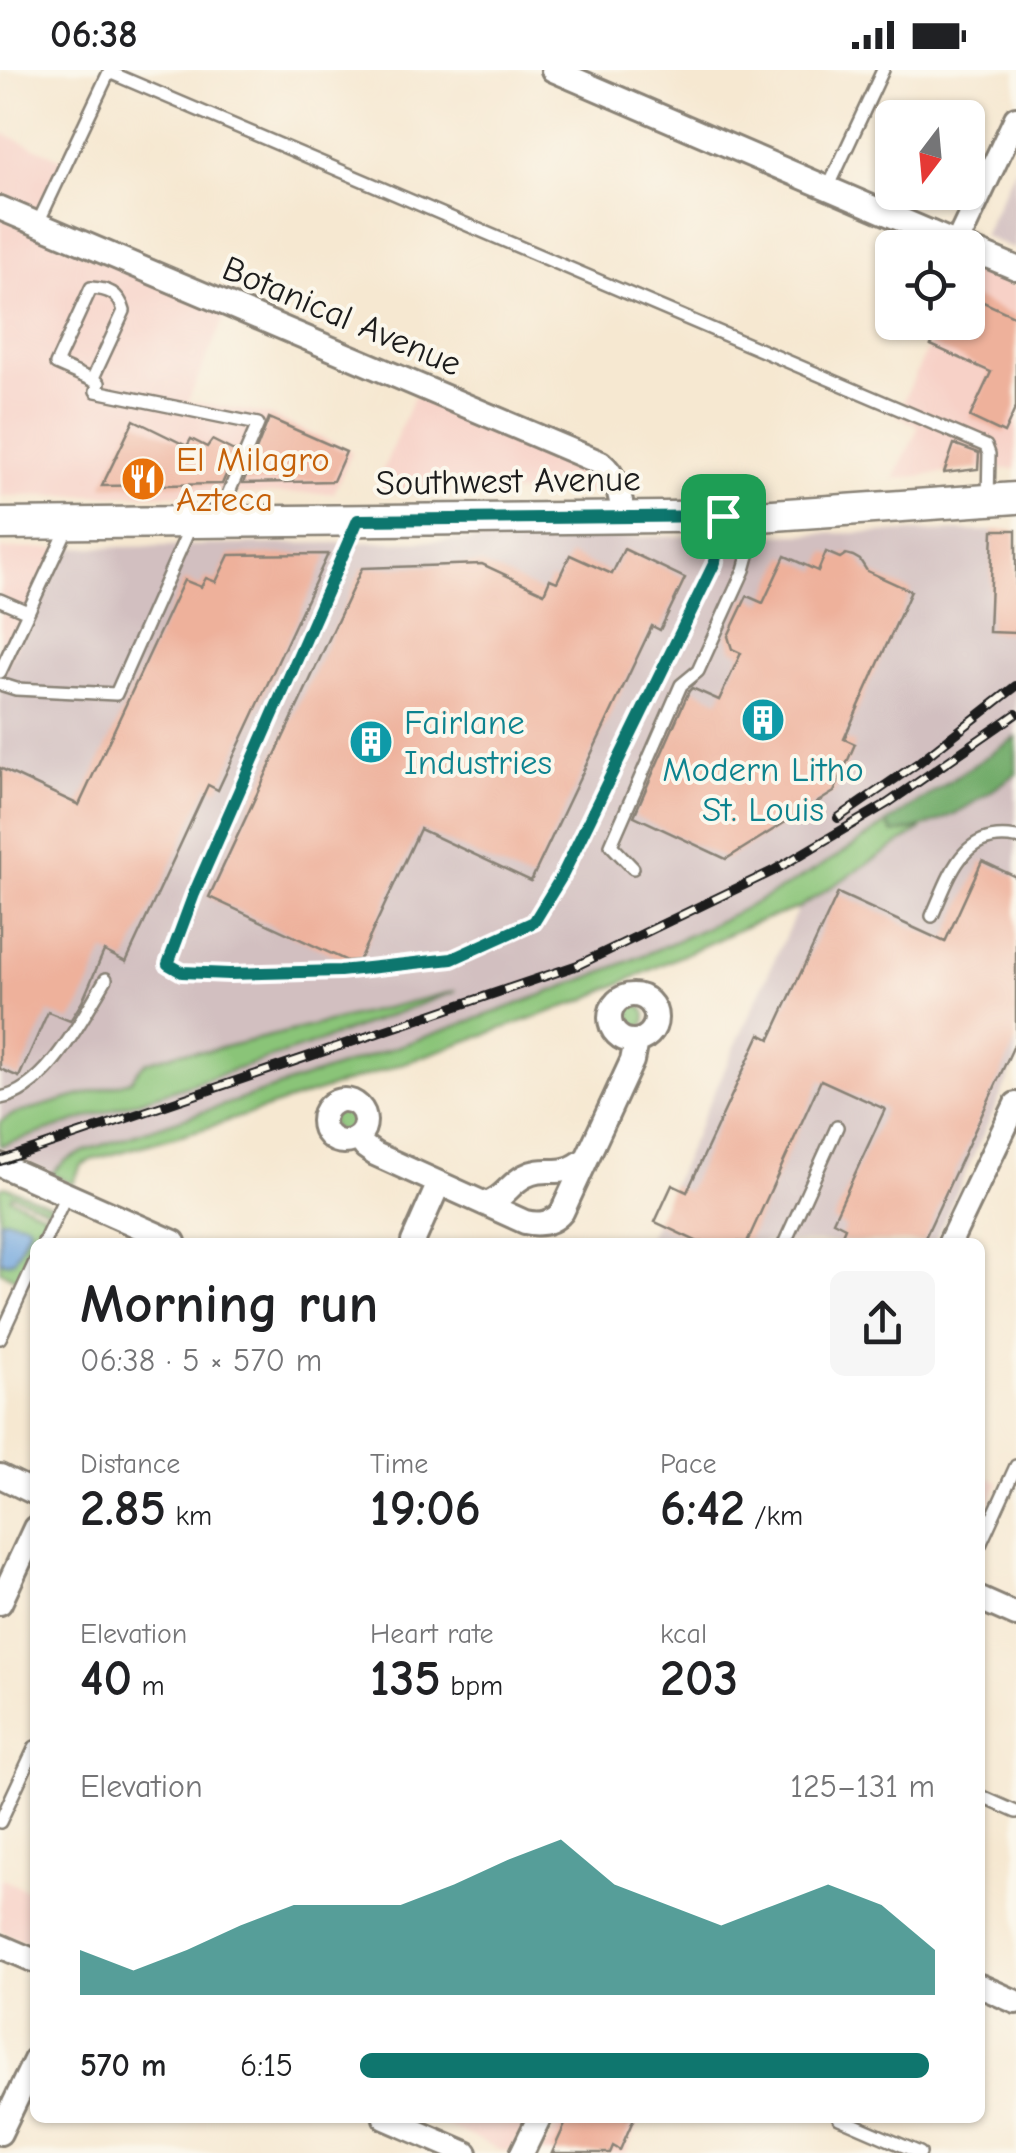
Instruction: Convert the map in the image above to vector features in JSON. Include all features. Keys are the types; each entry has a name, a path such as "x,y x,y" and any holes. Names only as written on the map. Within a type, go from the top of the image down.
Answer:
{"street":[{"path":"553,70 926,230"},
{"path":"970,230 1016,118"},
{"name":"Botanical Avenue","path":"0,208 601,463 618,487 624,517"},
{"path":"985,255 1016,268"},
{"name":"Southwest Avenue","path":"0,524 759,516 1002,498"},
{"path":"358,1138 375,1154 485,1204 534,1224 544,1224 562,1212 632,1061 636,1041"},
{"path":"952,1238 1009,1137 1016,1104"},
{"path":"485,1204 503,1196 528,1174 565,1171 576,1168 587,1158"},
{"path":"0,1165 161,1238"},
{"path":"416,1238 438,1183"},
{"path":"0,1476 30,1491"},
{"path":"0,1603 28,1563"},
{"path":"985,1601 1016,1615"},
{"path":"0,1946 30,1960"},
{"path":"985,1988 1016,2002"},
{"path":"0,2133 30,2070"},
{"path":"522,2153 537,2123"},
{"path":"425,2126 466,2153"}],"lane":[{"path":"828,188 882,70"},
{"path":"38,225 110,71 986,446 1002,498"},
{"path":"0,684 16,689 116,694 258,424 94,385 56,364 90,288 113,292 124,311 94,385"},
{"path":"358,520 194,894 168,964 182,972 340,971 452,959 534,922 562,876 715,562 723,516"},
{"path":"634,868 611,845 681,685 698,672 744,570 759,516"},
{"path":"1,667 70,523"},
{"path":"0,600 28,612"},
{"path":"932,916 967,849 989,838 1016,838"},
{"path":"0,1098 8,1097 45,1071 60,1054 106,979"},
{"path":"787,1238 837,1127"},
{"path":"46,1238 66,1194"},
{"path":"0,1338 30,1273"},
{"path":"985,1534 1016,1466"},
{"path":"0,1822 30,1758"},
{"path":"985,1798 1016,1812"},
{"path":"851,2123 920,2153"}],"shaded area":[{"path":"0,132 64,160 39,211 0,194"},
{"path":"1016,165 1016,250 985,237"},
{"path":"0,217 226,314 188,401 269,415 352,451 334,493 0,496"},
{"path":"985,273 1016,287 1016,469 978,469 894,479 919,426 897,415 931,340 985,340"},
{"path":"414,396 596,474 601,479 600,486 596,492 373,493"},
{"path":"1016,531 1016,737 844,853 757,903 658,950 528,1001 314,1076 87,1150 66,1160 51,1174 0,1148 307,1046 444,995 312,1027 11,1115 0,1122 0,680 64,548"},
{"path":"64,548 0,680 0,549"},
{"path":"1016,774 1016,1062 936,1238 648,1238 798,908 922,829 952,816"},
{"path":"985,1476 999,1482 985,1513"},
{"path":"0,1878 30,1892 30,1945 0,1931"},
{"path":"440,2123 526,2123 512,2150 504,2151"},
{"path":"557,2123 639,2123 625,2153 541,2153"}],"green space":[{"path":"1016,737 1016,774 944,819 893,833 887,823"},
{"path":"887,823 893,833 922,829 798,908 751,924 584,1000 206,1128 92,1160 81,1165 73,1184 51,1174 66,1160 87,1150 415,1040 627,962 787,886"},
{"path":"456,991 307,1046 0,1146 0,1122 14,1114 131,1081 147,1062"},
{"path":"633,1004 642,1008 646,1017 642,1026 633,1030 624,1026 620,1017 624,1008"},
{"path":"344,1107 353,1111 357,1120 353,1129 344,1133 335,1129 331,1120 335,1111"},
{"path":"5,1186 52,1205 50,1210 12,1194 10,1198 48,1215 38,1238 30,1238 30,1255 19,1280 0,1271 0,1188"}],"water":[{"path":"0,1220 27,1223 29,1228 14,1260 7,1263 0,1260"}],"building":[{"path":"985,303 1016,317 1016,407 1004,433 970,417 991,372 931,345 933,340 985,340"},
{"path":"269,418 346,452 333,481 243,483"},
{"path":"134,420 187,446 191,439 207,447 212,440 236,452 222,484 102,486"},
{"path":"954,444 979,453 978,469 944,473"},
{"path":"993,530 1016,530 1016,633 989,632"},
{"name":"Fairlane Industries","path":"624,549 685,578 660,630 652,626 531,881 420,829 359,960 347,961 209,897 362,568 482,564 544,593 550,579 557,582 570,555 612,574"},
{"name":"Modern Litho St. Louis","path":"826,552 840,558 846,554 853,556 867,571 911,591 844,739 855,744 834,792 726,859 634,816 689,691 692,688 719,700 741,653 732,649 728,636 747,596 763,603 785,556 818,571"},
{"path":"328,554 218,790 208,785 126,962 104,951 70,1021 48,1012 19,1077 0,1069 0,768 79,805 184,580 201,587 206,578 216,582 229,555"},
{"path":"982,861 1016,877 1016,1041 925,1238 840,1238 845,1227 833,1221 885,1109 821,1080 749,1238 689,1238 655,1222 672,1185 687,1192 760,1034 770,1039 838,893 945,942"},
{"path":"566,2123 632,2123 620,2150 613,2146 610,2153 552,2153"}],"railway":[{"path":"838,818 918,763 1016,686"},
{"path":"0,1161 578,965 773,871 888,803 1016,714"}],"place":[{"name":"El Milagro Azteca","path":"143,479"},
{"name":"Modern Litho St. Louis","path":"763,720"},
{"name":"Fairlane Industries","path":"371,742"}],"route":[{"path":"723,516 715,562 562,876 534,922 452,959 340,971 229,974 182,972 168,964 194,894 358,520 723,516"}]}
